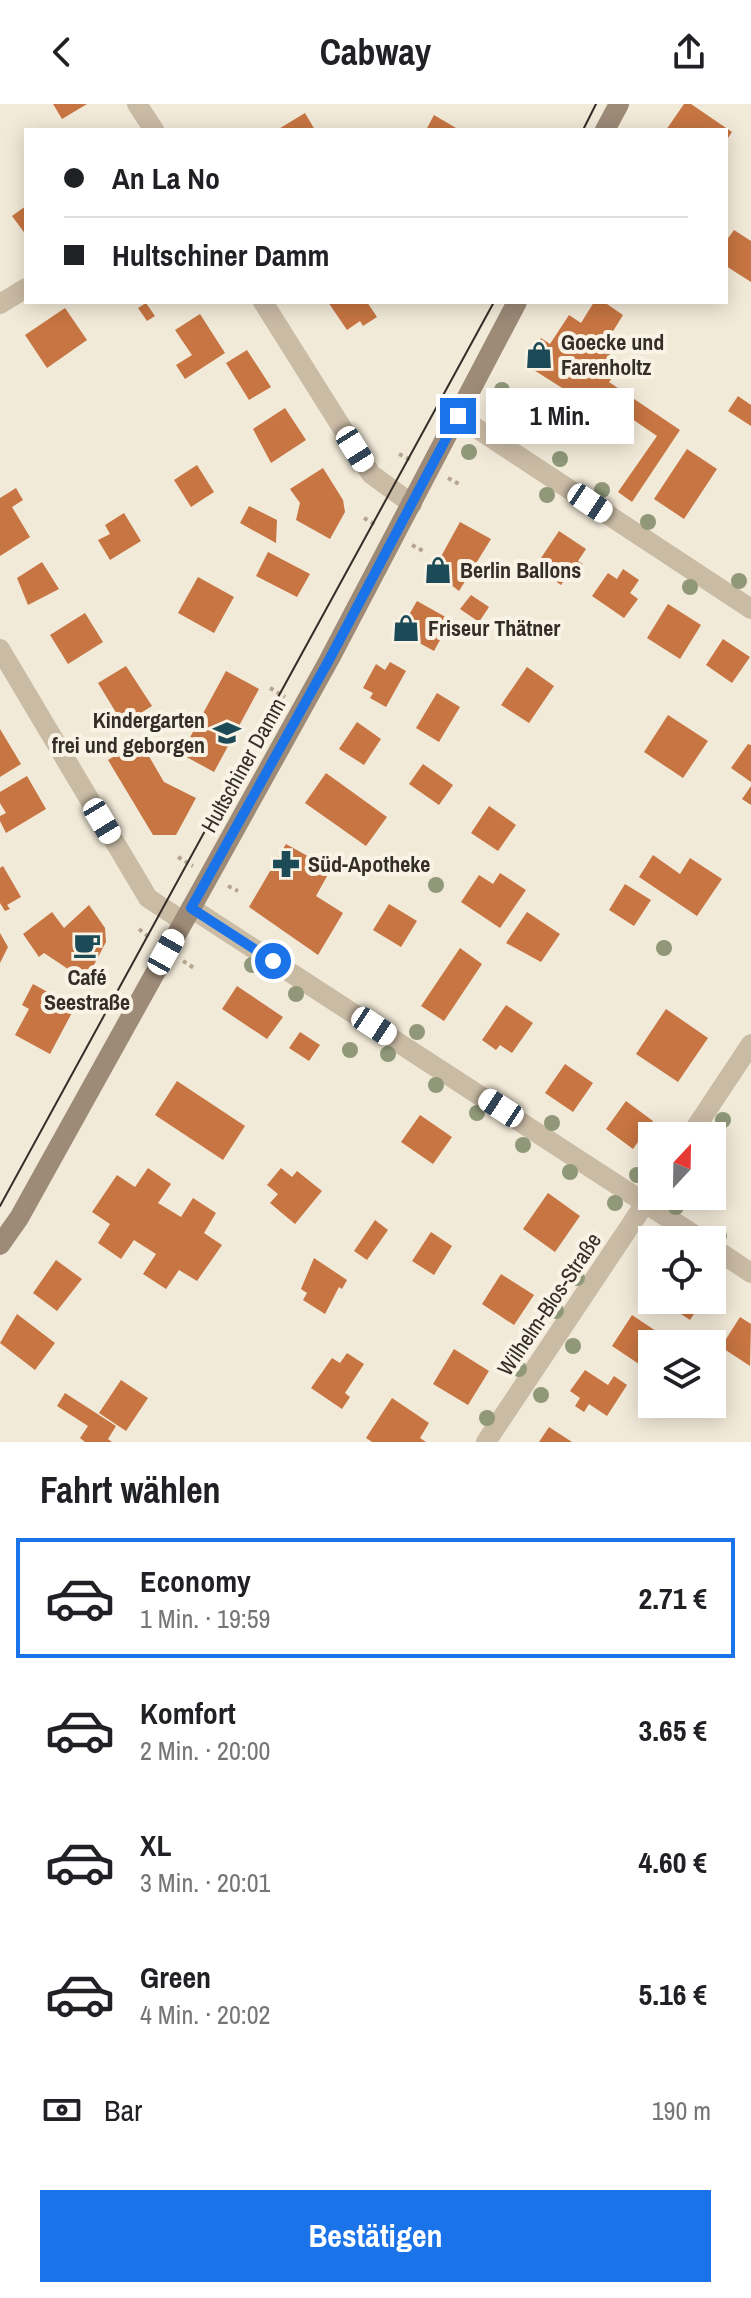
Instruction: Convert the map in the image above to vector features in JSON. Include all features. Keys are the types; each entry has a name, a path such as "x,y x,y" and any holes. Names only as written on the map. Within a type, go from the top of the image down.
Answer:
{"main road":[{"path":"606,128 619,104"},
{"name":"Hultschiner Damm","path":"0,1245 19,1218 187,915 412,504 516,304"}],"street":[{"path":"137,104 153,128"},
{"path":"0,304 24,289"},
{"path":"264,304 371,474 412,504"},
{"path":"458,416 751,609"},
{"path":"0,649 148,898 187,915 638,1191"},
{"path":"699,1122 751,1044"},
{"name":"Wilhelm-Blos-Straße","path":"486,1442 641,1210"},
{"path":"664,1210 684,1226"},
{"path":"726,1256 751,1273"}],"building":[{"path":"53,104 87,104 62,119"},
{"path":"684,104 691,104 726,128 667,128"},
{"path":"305,113 314,128 280,128"},
{"path":"434,115 456,128 427,128"},
{"path":"24,207 24,232 12,216"},
{"path":"734,230 751,241 751,282 728,267 728,238"},
{"path":"147,304 155,316 147,321 138,308"},
{"path":"329,304 368,304 377,317 363,326 360,321 347,330"},
{"path":"593,304 607,304 623,315 607,341 611,344 606,352 623,363 609,382 680,430 632,502 618,492 657,436 600,397 592,407 526,365 541,338 550,344 569,315 581,323"},
{"path":"65,308 87,340 47,368 25,335"},
{"path":"200,314 225,353 185,379 176,365 192,355 175,330"},
{"path":"247,350 271,387 249,400 226,363"},
{"path":"738,396 751,405 751,426 728,411"},
{"path":"285,408 306,440 271,463 253,429"},
{"path":"687,449 717,469 684,519 654,499"},
{"path":"197,465 214,492 191,507 174,480"},
{"path":"323,468 343,500 345,512 330,539 296,520 300,503 290,489"},
{"path":"16,488 23,500 12,507 30,537 0,556 0,498"},
{"path":"249,506 277,520 276,543 240,523"},
{"path":"124,513 141,541 110,560 98,540 110,534 105,525"},
{"path":"460,522 491,539 459,591 433,571"},
{"path":"559,531 586,549 578,561 583,564 571,582 566,578 561,585 535,567"},
{"path":"268,552 310,574 297,597 256,576"},
{"path":"42,562 59,589 28,605 17,578"},
{"path":"623,569 639,580 630,593 638,599 624,618 592,596 608,573 617,579"},
{"path":"198,577 234,597 214,633 178,613"},
{"path":"471,595 489,607 479,622 460,609"},
{"path":"417,601 451,620 434,651 399,632"},
{"path":"668,604 701,625 680,659 647,638"},
{"path":"85,613 103,642 68,664 50,635"},
{"path":"723,639 750,657 732,683 706,665"},
{"path":"390,662 406,671 386,707 370,698 373,693 363,688 376,664 385,670"},
{"path":"126,666 152,706 123,724 98,683"},
{"path":"527,667 554,686 529,723 501,705"},
{"path":"226,671 259,689 214,772 181,754"},
{"path":"437,693 460,707 439,742 416,728"},
{"path":"668,715 708,741 683,778 644,752"},
{"path":"357,722 381,739 364,765 339,749"},
{"path":"0,729 21,764 0,777"},
{"path":"140,741 164,782 196,798 176,835 153,835 108,760"},
{"path":"748,744 751,745 751,782 731,768"},
{"path":"423,764 453,785 439,805 409,784"},
{"path":"326,773 387,817 366,846 305,803"},
{"path":"27,776 46,809 6,833 0,821 0,816 6,813 0,803 0,792"},
{"path":"751,786 751,805 742,799"},
{"path":"489,806 516,825 498,851 471,833"},
{"path":"286,844 331,869 316,896 343,913 318,955 249,907"},
{"path":"653,855 680,874 690,858 722,879 697,916 639,877"},
{"path":"3,866 21,897 7,905 10,909 5,911 0,903 0,868"},
{"path":"500,873 526,890 500,928 461,902 479,875 493,884"},
{"path":"625,884 651,900 634,926 609,910"},
{"path":"389,904 417,921 401,947 373,930"},
{"name":"Café Seestraße","path":"89,905 105,928 106,942 85,982 67,973 68,969 44,953 39,957 23,934 52,912 64,928"},
{"path":"527,912 560,934 541,962 506,943"},
{"path":"0,933 8,947 0,963"},
{"path":"460,948 482,964 444,1021 421,1006"},
{"path":"33,984 75,1007 50,1054 15,1035 29,1009 22,1005"},
{"path":"237,986 283,1017 267,1039 222,1009"},
{"path":"506,1005 533,1023 512,1053 500,1045 496,1050 482,1040"},
{"path":"666,1009 708,1038 678,1082 636,1054"},
{"path":"300,1032 320,1045 309,1061 289,1048"},
{"path":"565,1064 593,1083 573,1112 545,1093"},
{"path":"177,1081 245,1126 223,1160 155,1115"},
{"path":"626,1101 653,1121 638,1122 638,1142 633,1149 606,1129"},
{"path":"420,1115 452,1137 433,1164 401,1142"},
{"path":"148,1168 171,1184 158,1203 181,1217 193,1198 216,1213 204,1233 222,1245 197,1281 179,1270 166,1289 143,1274 156,1254 134,1240 121,1259 98,1243 110,1224 92,1212 117,1175 135,1187"},
{"path":"281,1168 292,1177 297,1171 322,1191 295,1224 270,1203 278,1194 267,1185"},
{"path":"548,1193 580,1216 555,1252 523,1229"},
{"path":"375,1220 388,1230 367,1260 354,1251"},
{"path":"431,1232 452,1246 434,1275 412,1261"},
{"path":"314,1258 347,1280 342,1289 339,1287 325,1314 303,1300 307,1293 301,1289"},
{"path":"56,1260 82,1279 57,1311 33,1293"},
{"path":"501,1274 534,1295 514,1325 482,1304"},
{"path":"17,1314 55,1343 35,1370 0,1343"},
{"path":"632,1315 654,1330 638,1330 638,1363 612,1346"},
{"path":"740,1317 751,1324 750,1366 726,1350 726,1339"},
{"path":"454,1349 489,1371 468,1405 433,1384"},
{"path":"347,1353 364,1364 345,1393 350,1397 342,1409 311,1388 332,1358 340,1363"},
{"path":"585,1370 608,1385 614,1376 627,1385 607,1416 589,1404 584,1412 575,1406 580,1398 570,1391"},
{"path":"121,1380 148,1398 126,1431 99,1413"},
{"path":"65,1393 116,1426 108,1439 112,1442 85,1442 80,1438 88,1426 57,1406"},
{"path":"392,1398 429,1423 420,1438 426,1442 372,1442 366,1438"},
{"path":"549,1427 572,1442 539,1442"}],"tram line":[{"path":"584,128 596,104"},
{"path":"0,1206 493,304"}],"place":[{"name":"Goecke und Farenholtz","path":"539,355"},
{"name":"Berlin Ballons","path":"438,570"},
{"name":"Friseur Thätner","path":"406,628"},
{"name":"Kindergarten frei und geborgen","path":"227,733"},
{"name":"Süd-Apotheke","path":"286,864"},
{"name":"Café Seestraße","path":"87,945"}],"route":[{"path":"273,961 191,908 329,660 458,416"}]}
